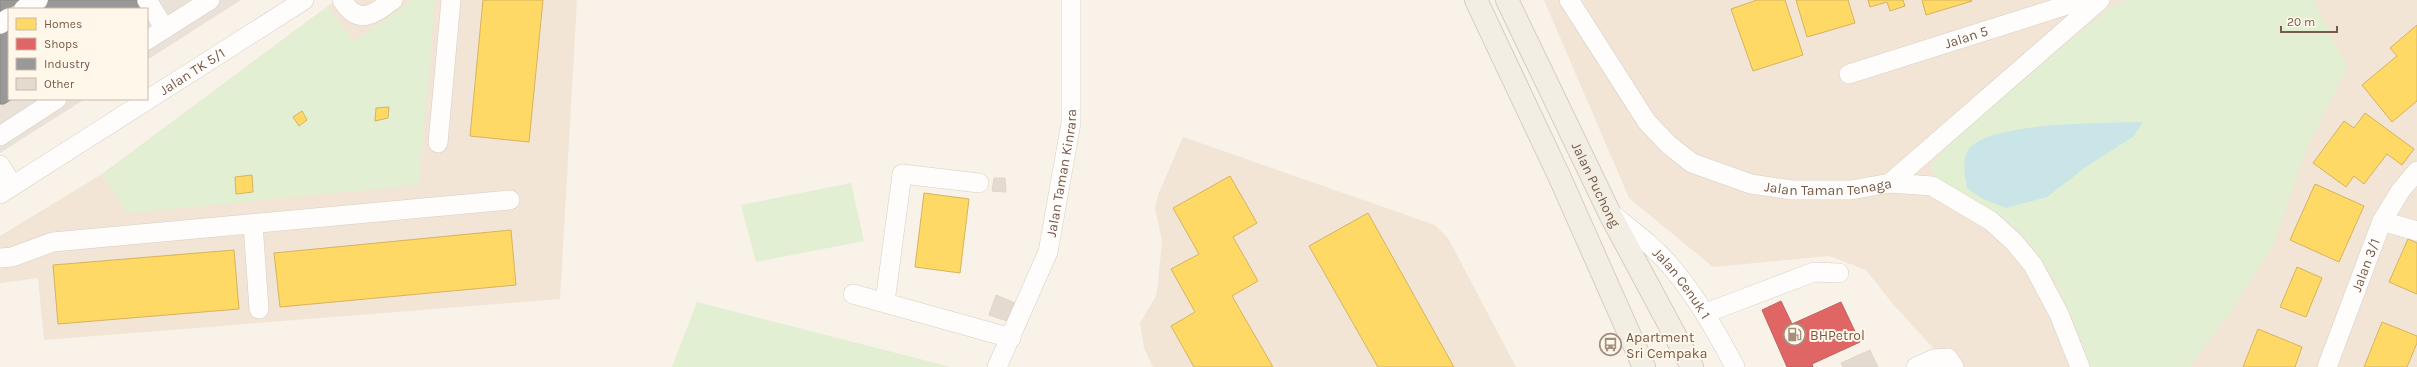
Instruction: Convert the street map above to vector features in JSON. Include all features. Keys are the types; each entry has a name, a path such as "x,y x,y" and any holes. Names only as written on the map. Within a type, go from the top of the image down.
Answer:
{"main road":[{"path":"1476,0 1560,178 1644,367"},
{"name":"Jalan Puchong","path":"1507,0 1610,214 1692,367"}],"street":[{"path":"26,8 38,0"},
{"path":"147,0 165,29"},
{"path":"148,39 210,0"},
{"name":"Jalan TK 5/1","path":"148,100 304,0"},
{"path":"342,0 348,10 365,16 376,12 393,0"},
{"path":"438,143 451,0"},
{"name":"Jalan Taman Kinrara","path":"998,367 1048,252 1070,131 1072,0"},
{"name":"Jalan Taman Tenaga","path":"1569,0 1647,122 1669,145 1692,163 1751,184 1792,190 1851,190 1890,183 1905,182 1932,186 1991,221 2014,242 2033,265 2059,314 2080,367"},
{"name":"Jalan 5","path":"1849,74 2084,0"},
{"path":"1890,183 2100,0"},
{"path":"0,136 55,100"},
{"name":"Jalan TK 5/1","path":"7,190 148,100"},
{"path":"1932,186 1924,169 1925,162 1935,145"},
{"path":"0,164 7,190"},
{"name":"Jalan 3/1","path":"2327,367 2382,221 2401,190 2417,171"},
{"path":"885,302 902,174 979,183"},
{"path":"0,258 12,257 53,242 510,200"},
{"name":"Jalan Cenuk 1","path":"1610,214 1646,242 1673,268 1706,313 1735,367"},
{"path":"2382,221 2417,231"},
{"path":"253,224 259,309"},
{"path":"1706,313 1814,272 1839,274"},
{"path":"853,294 1011,338"},
{"path":"1916,367 1934,359 1948,358 1954,367"}],"shaded area":[{"path":"0,0 241,0 148,59 148,8 8,8 8,100 83,100 0,153"},
{"path":"336,0 577,0 560,299 44,340 38,278 0,283 0,236 102,174"},
{"path":"1544,0 2417,0 2417,367 1947,367 1945,361 1892,303 1866,270 1829,256 1713,267 1629,198"},
{"path":"1183,137 1435,225 1448,238 1516,367 1153,367 1144,348 1140,323 1156,296 1158,283 1162,241 1155,208 1158,195"}],"green space":[{"path":"412,0 435,0 419,185 127,213 102,174 327,7 354,42"},
{"path":"2128,0 2313,0 2347,67 2307,148 2272,247 2229,314 2189,367 2091,367 2073,319 2052,275 2020,233 1984,207 1936,178 1930,165 1985,110 2110,8"},
{"path":"851,183 864,241 756,262 741,205"},
{"path":"697,302 951,367 672,367"}],"water":[{"path":"2143,122 2134,136 2086,167 2047,197 2006,208 1983,199 1967,188 1964,165 1967,152 1978,142 1996,134 2021,129 2049,126"}],"building: Homes":[{"path":"483,0 543,0 529,142 470,136"},
{"path":"1757,0 1785,0 1803,55 1753,71 1731,9"},
{"path":"1796,0 1848,0 1855,23 1807,37"},
{"path":"1868,0 1903,0 1905,6 1890,11 1887,2 1870,7"},
{"path":"1922,0 1971,0 1972,1 1926,15"},
{"path":"2417,25 2417,101 2392,122 2362,85 2397,56 2390,48"},
{"path":"389,107 388,118 375,121 376,108"},
{"path":"302,111 307,120 299,126 293,117"},
{"path":"2365,113 2414,149 2402,165 2387,154 2364,184 2354,176 2346,187 2313,163 2344,121 2354,128"},
{"path":"252,175 253,192 236,194 235,177"},
{"path":"1230,176 1257,223 1233,237 1258,281 1232,296 1273,367 1194,367 1171,326 1195,312 1171,269 1199,254 1173,208"},
{"path":"2315,184 2364,206 2339,262 2290,240"},
{"path":"924,193 969,199 960,273 915,267"},
{"path":"1368,213 1454,367 1378,367 1309,246"},
{"path":"511,230 516,285 280,307 274,253"},
{"path":"2408,239 2417,243 2417,294 2389,282"},
{"path":"234,250 239,309 58,324 53,265"},
{"path":"2297,267 2322,278 2306,317 2280,307"},
{"path":"2382,322 2417,336 2417,343 2407,367 2364,367"},
{"path":"2258,329 2302,347 2295,367 2243,367"}],"building: Shops":[{"path":"1781,301 1792,324 1841,302 1860,342 1812,364 1813,367 1787,367 1762,310"}],"building: Industry":[{"path":"0,0 22,0 8,8 0,14"},
{"path":"46,0 137,0 142,8 34,8"},
{"path":"8,25 8,100 10,100 4,104 0,104 0,30"}],"building: Other":[{"path":"994,178 1005,178 1006,192 992,191"},
{"path":"996,295 1015,303 1007,321 989,315"},
{"path":"1870,350 1878,367 1843,367 1841,363"}],"place":[{"name":"BHPetrol","path":"1794,335"},
{"name":"Apartment Sri Cempaka","path":"1611,345"}]}
